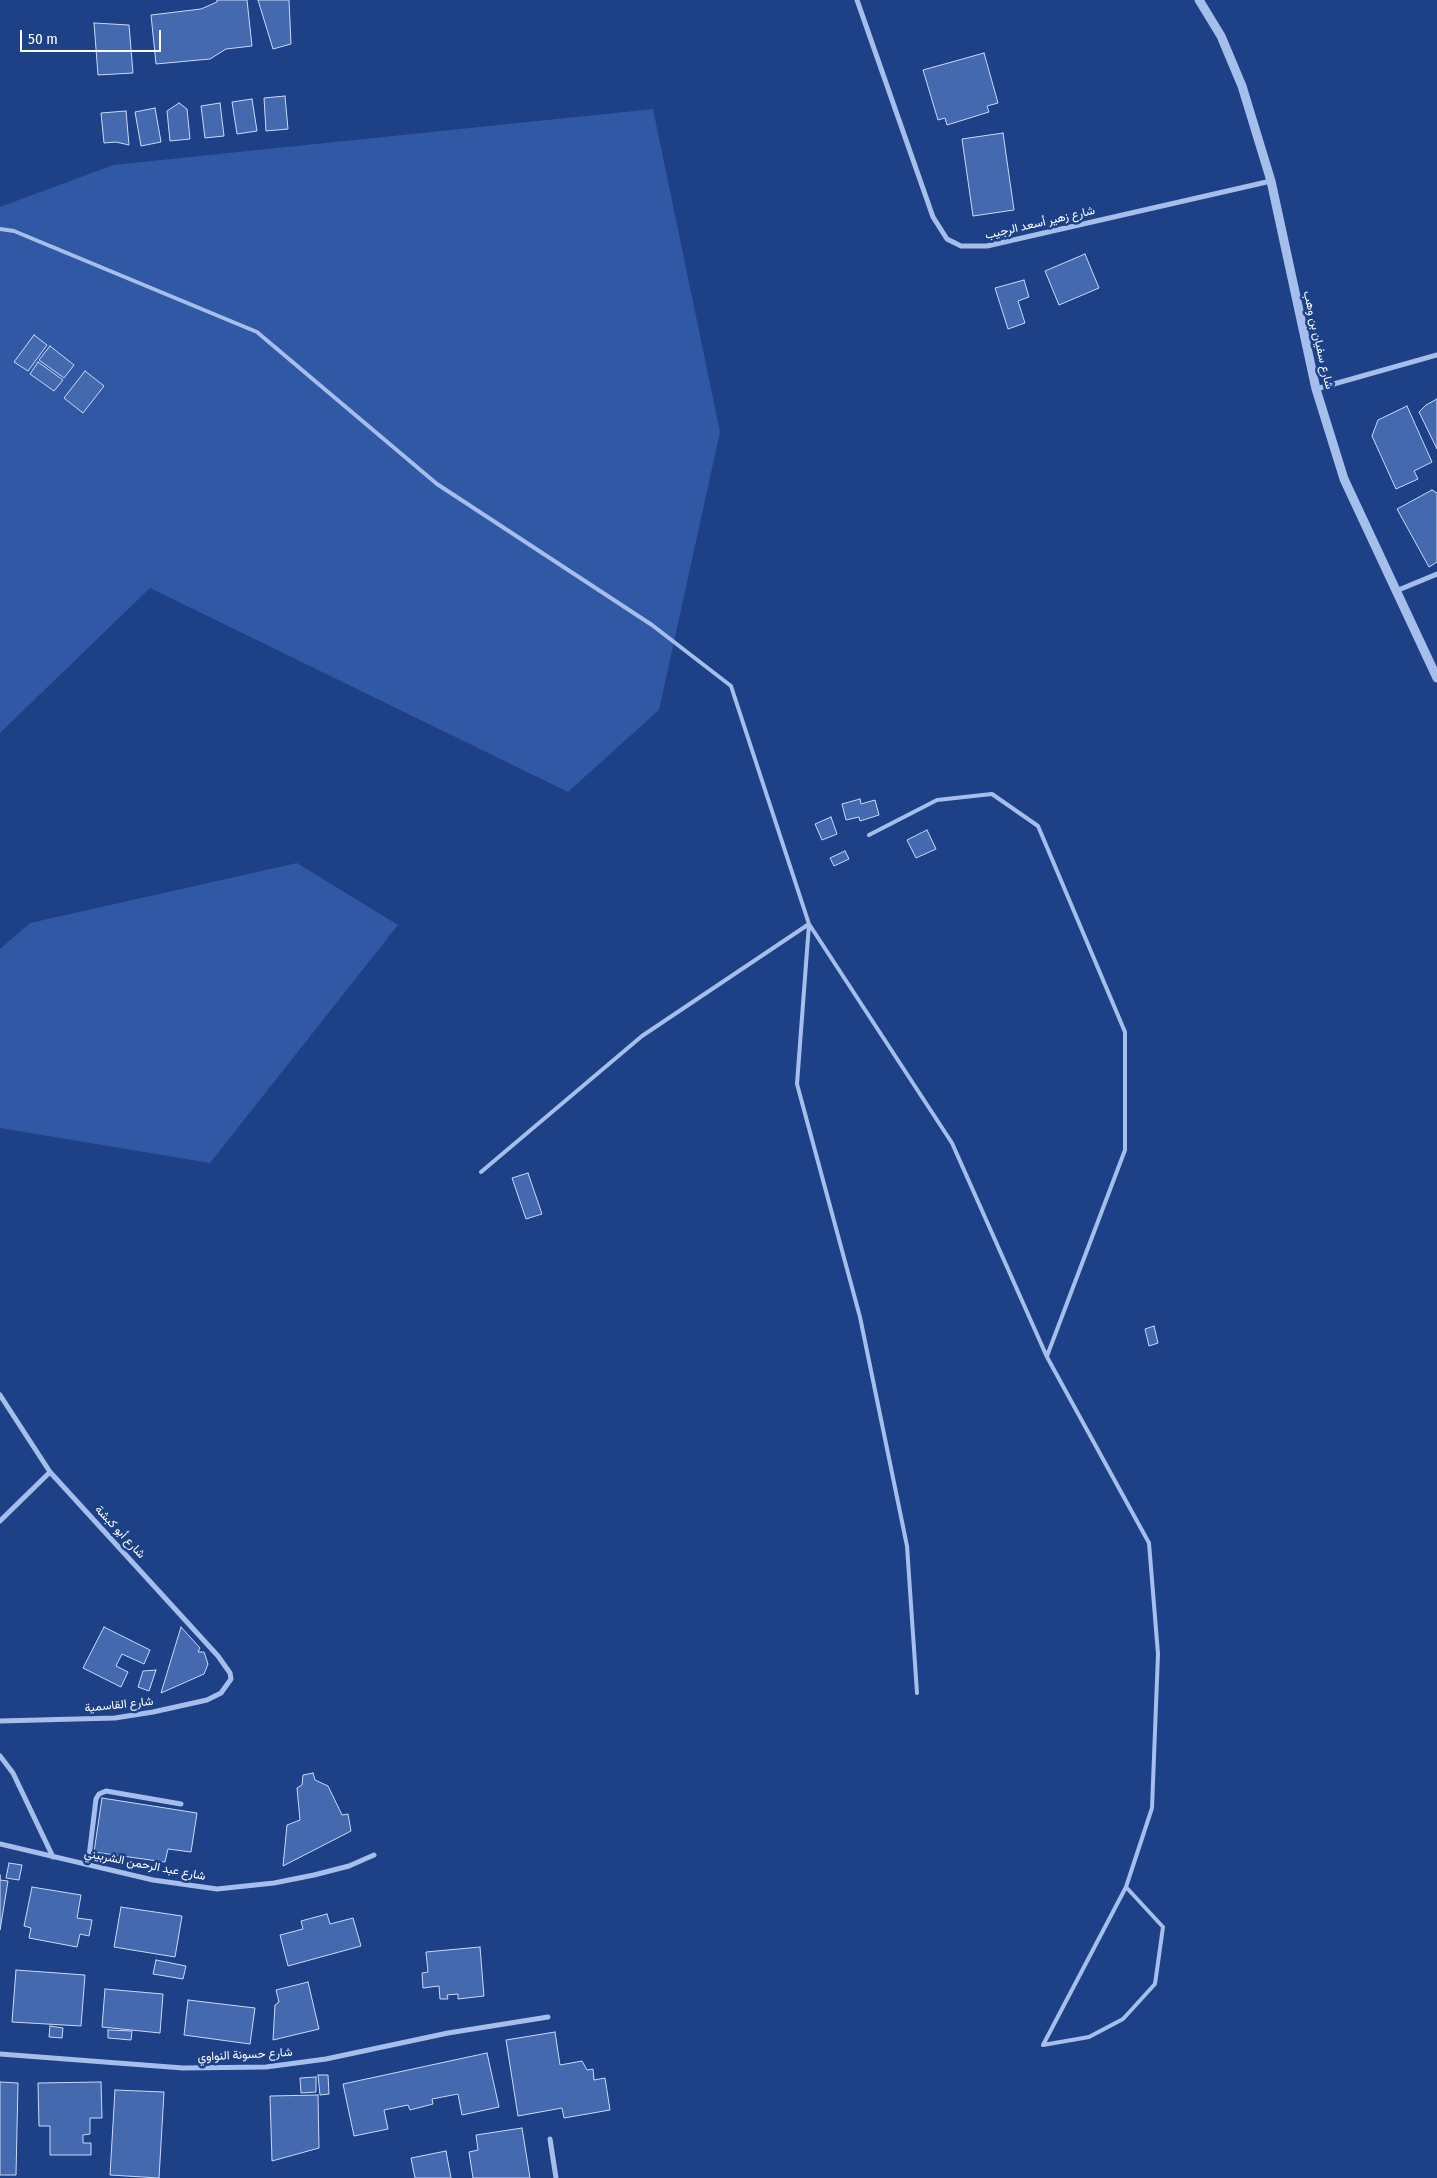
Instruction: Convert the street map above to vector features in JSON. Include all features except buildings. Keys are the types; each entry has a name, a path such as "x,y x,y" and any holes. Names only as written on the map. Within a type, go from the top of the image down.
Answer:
{"street":[{"name":"شارع زهير أسعد الرجيب","path":"857,0 933,217 947,239 960,246 986,246 1270,182"},
{"name":"شارع سفيان بن وهب","path":"1199,0 1221,36 1242,86 1270,182 1316,388 1344,479 1437,678"},
{"path":"1316,388 1437,356"},
{"path":"1396,591 1437,574"},
{"name":"شارع أبو كبشة","path":"0,1395 50,1472 218,1656 230,1673 231,1679"},
{"path":"0,1521 50,1472"},
{"name":"شارع القاسمية","path":"0,1721 115,1718 154,1712 207,1700 221,1693 231,1679"},
{"path":"0,1756 13,1773 53,1857"},
{"path":"88,1865 96,1799 99,1794 106,1791 181,1804"},
{"name":"شارع عبد الرحمن الشربيني","path":"0,1844 153,1880 217,1889 274,1883 314,1875 349,1866 374,1855"},
{"name":"شارع حسونة النواوي","path":"0,2054 183,2068 266,2067 326,2059 448,2033 548,2017"},
{"path":"550,2139 556,2178"}],"lane":[{"path":"0,229 14,231 257,332 437,484 652,625 731,686 809,924 952,1143 1047,1356 1149,1544 1158,1654 1152,1808 1126,1887 1043,2045 1089,2037 1123,2019 1155,1984 1163,1927 1126,1887"},
{"path":"870,834 937,800 992,794 1038,826 1125,1032 1125,1150 1047,1356"},
{"path":"481,1172 642,1036 809,924"},
{"path":"809,924 797,1084 860,1317 907,1546 917,1693"}],"shaded area":[{"path":"653,109 720,432 659,710 568,792 150,588 0,733 0,207 113,165"},
{"path":"297,863 398,925 210,1163 0,1128 0,949 30,923"}]}
